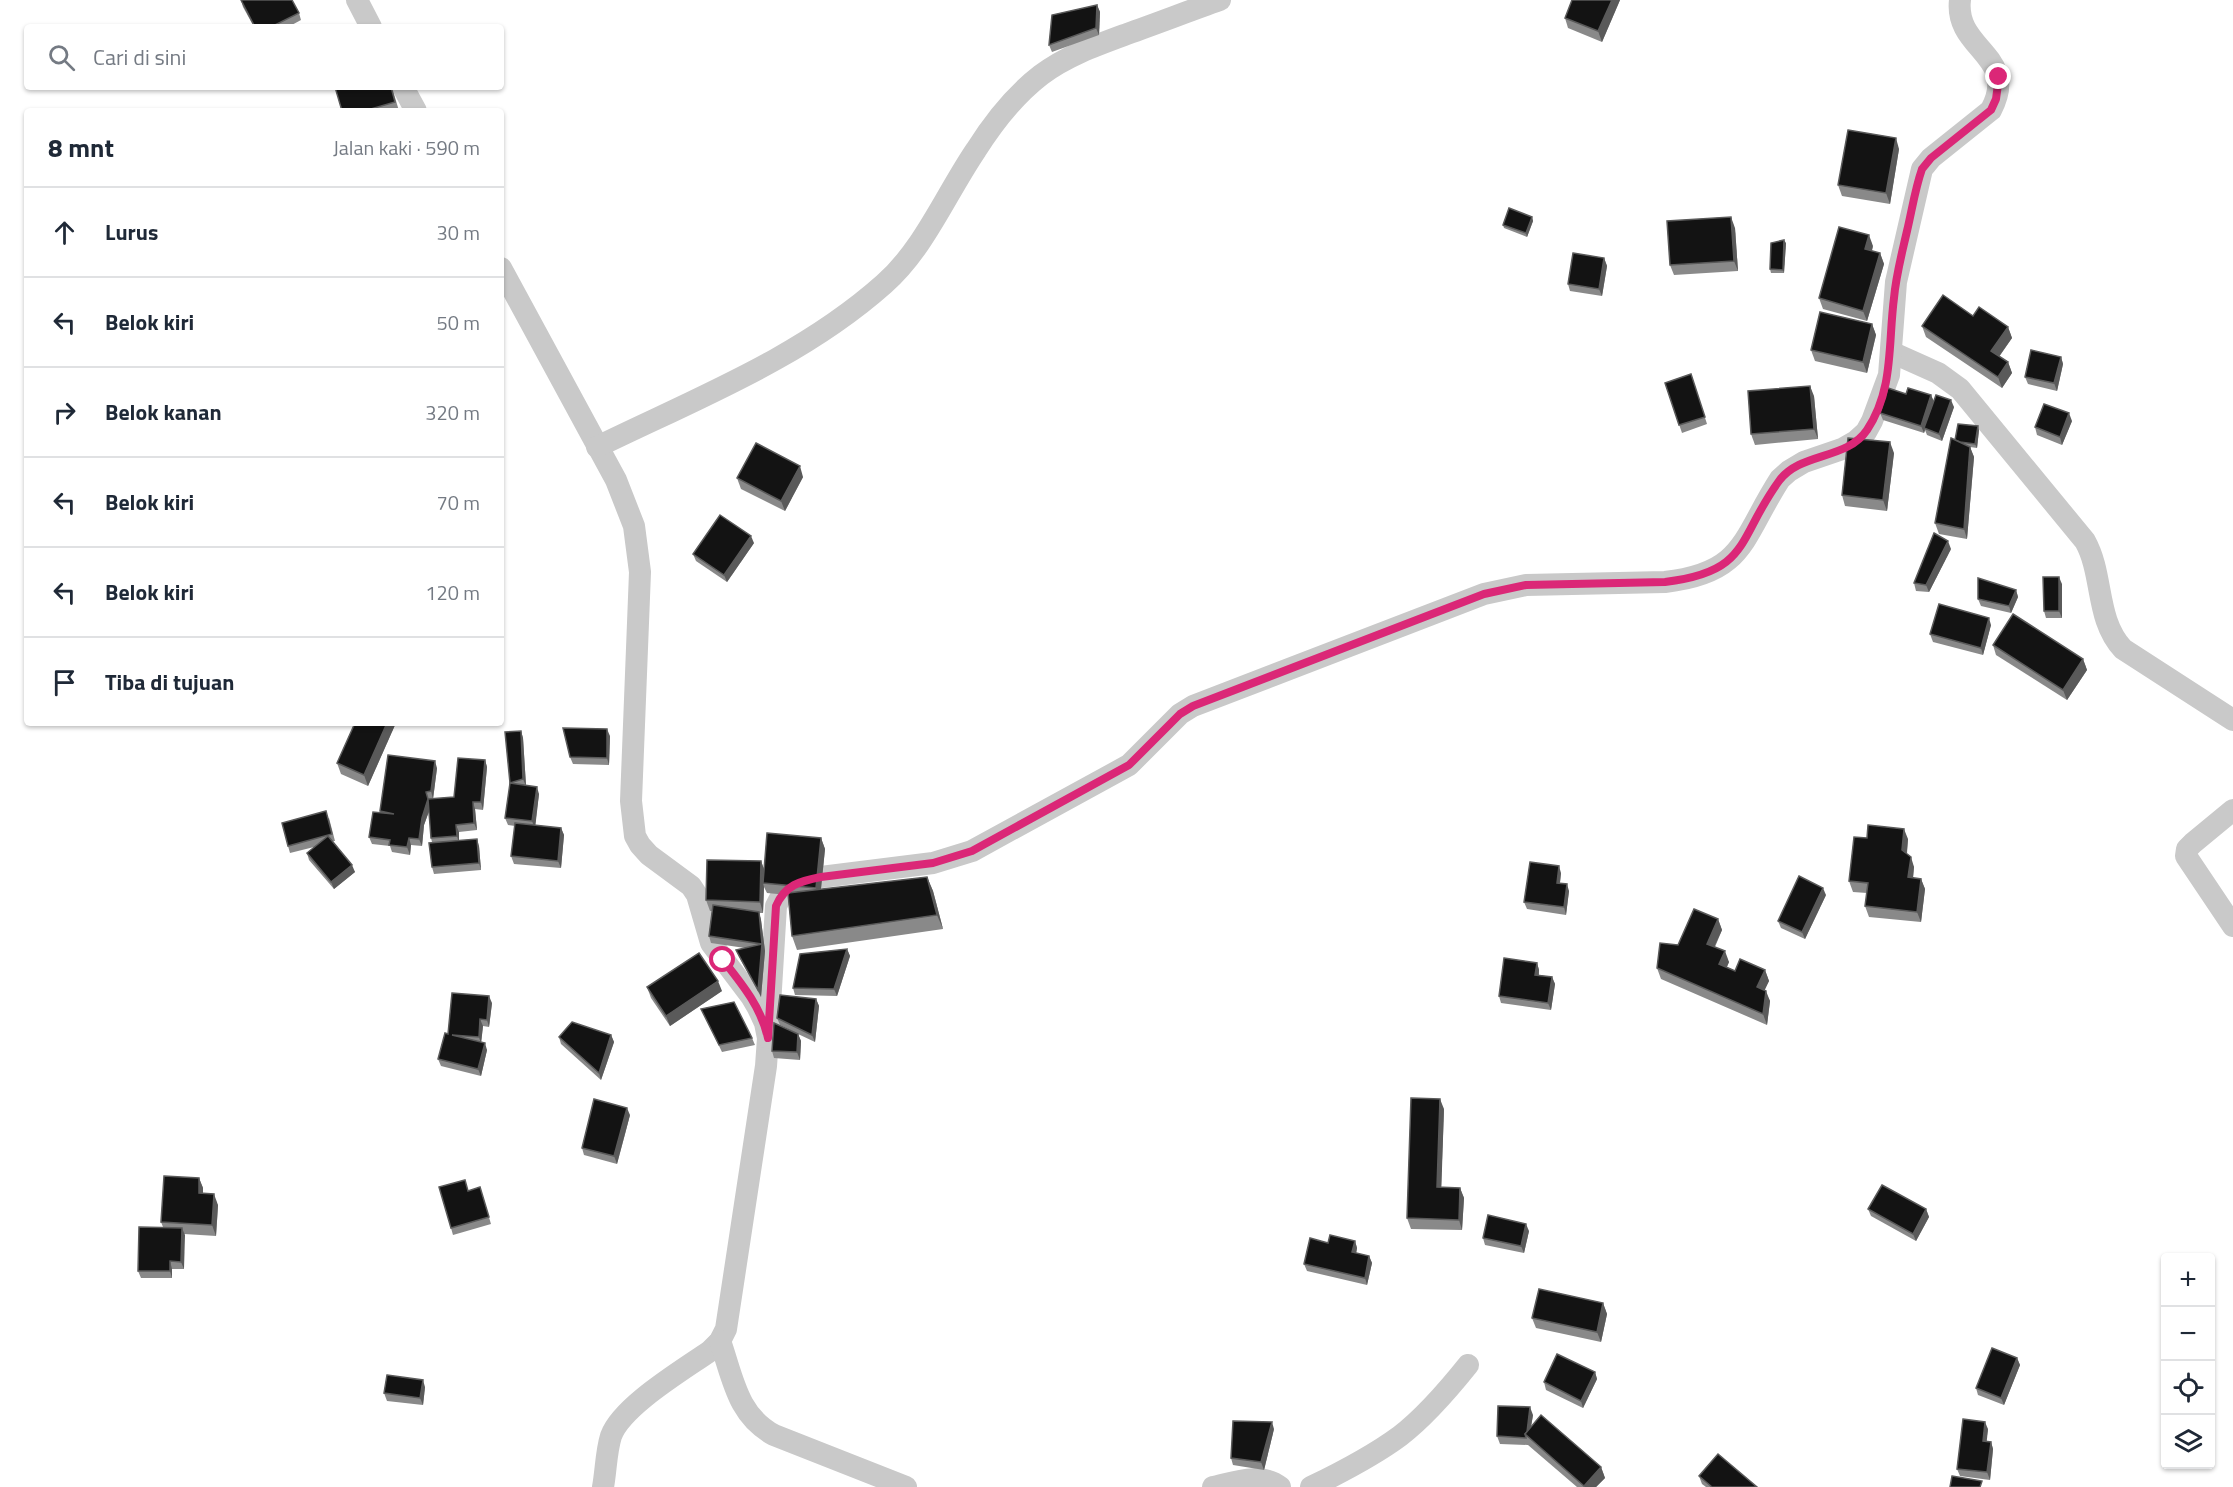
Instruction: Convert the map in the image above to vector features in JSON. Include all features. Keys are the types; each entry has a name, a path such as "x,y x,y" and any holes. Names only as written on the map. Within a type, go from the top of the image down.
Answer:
{"street":[{"path":"357,0 369,24"},
{"path":"597,447 776,360 838,322 879,289 914,250 976,149 1020,95 1041,75 1066,59 1094,46 1220,0"},
{"path":"603,1487 611,1435 621,1419 635,1405 710,1351 720,1341 726,1329 768,1051 776,906 781,894 790,886 804,880 933,863 972,851 1129,765 1175,719 1193,706 1484,594 1526,585 1685,580 1717,569 1742,546 1773,490 1789,471 1804,462 1842,449 1866,432 1885,387 1891,352 1896,282 1922,169 1931,158 1991,110 1999,88 1999,77 1994,65 1963,27 1960,0"},
{"path":"405,90 414,108"},
{"path":"504,274 627,504 634,526 640,572 631,801 635,836 649,855 691,886 697,895 711,943 751,996 765,1023 768,1038"},
{"path":"1891,352 1931,370 1960,389 2085,541 2094,561 2109,628 2122,649 2233,720"},
{"path":"2233,810 2193,843 2187,849 2186,856 2233,926"},
{"path":"720,1341 742,1405 759,1427 774,1436 906,1487"},
{"path":"1311,1487 1359,1463 1402,1435 1449,1389 1468,1365"},
{"path":"1213,1487 1252,1479 1273,1481 1280,1487"}],"building":[{"path":"241,0 292,0 299,13 277,24 253,24"},
{"path":"1572,0 1612,0 1598,31 1565,18"},
{"path":"1097,5 1096,28 1049,45 1052,15"},
{"path":"336,90 392,90 395,102 374,108 341,108"},
{"path":"1848,130 1896,138 1886,193 1838,185"},
{"path":"1509,208 1532,217 1526,233 1503,225"},
{"path":"1731,217 1734,261 1670,265 1667,221"},
{"path":"1839,227 1869,235 1865,249 1880,253 1863,311 1819,298"},
{"path":"1784,240 1783,270 1770,269 1771,243"},
{"path":"1573,253 1604,258 1599,289 1568,284"},
{"path":"1943,295 1973,316 1979,307 2008,327 1991,351 2008,362 1998,377 1922,326"},
{"path":"1820,312 1872,324 1863,362 1811,350"},
{"path":"2031,350 2061,357 2054,383 2025,377"},
{"path":"1691,374 1705,417 1679,425 1665,383"},
{"path":"1810,386 1814,429 1751,434 1748,391"},
{"path":"1888,388 1906,394 1908,388 1931,395 1921,426 1880,413"},
{"path":"1936,395 1951,400 1939,434 1924,428"},
{"path":"2044,404 2069,413 2060,437 2035,427"},
{"path":"1958,424 1978,426 1975,444 1955,440"},
{"path":"1848,438 1890,442 1883,500 1842,495"},
{"path":"1951,438 1970,447 1964,529 1935,523"},
{"path":"756,443 800,466 781,501 737,478"},
{"path":"720,515 751,536 724,575 693,554"},
{"path":"1934,533 1948,541 1926,585 1914,583"},
{"path":"2043,577 2059,577 2059,611 2044,611"},
{"path":"1978,578 2016,590 2009,606 1978,599"},
{"path":"1939,604 1989,618 1981,648 1930,634"},
{"path":"2013,614 2083,659 2063,690 1993,645"},
{"path":"354,726 386,726 364,775 337,763"},
{"path":"563,728 607,729 607,758 570,757"},
{"path":"521,731 523,779 510,783 505,732"},
{"path":"388,755 435,761 431,791 426,792 428,799 419,839 409,838 407,847 389,845 390,840 369,837 373,812 394,814 380,811"},
{"path":"458,758 485,760 481,802 473,802 474,823 456,825 457,836 431,838 428,799 454,797"},
{"path":"510,783 537,787 532,821 505,818"},
{"path":"326,811 332,834 288,846 282,823"},
{"path":"515,823 561,828 558,861 511,856"},
{"path":"1868,825 1904,829 1902,850 1911,857 1908,877 1921,879 1917,912 1865,906 1868,883 1849,881 1854,837 1867,838"},
{"path":"767,833 821,838 816,888 763,883"},
{"path":"328,836 352,865 331,882 307,853"},
{"path":"477,839 479,863 432,867 429,843"},
{"path":"707,860 761,861 760,902 706,900"},
{"path":"1530,862 1559,866 1557,883 1567,884 1564,907 1524,902"},
{"path":"1799,876 1823,888 1802,932 1778,921"},
{"path":"927,877 937,915 792,936 788,893"},
{"path":"713,905 759,912 762,944 709,936"},
{"path":"1694,909 1718,919 1707,944 1725,951 1719,964 1735,971 1740,959 1765,970 1757,987 1766,991 1763,1014 1657,968 1660,943 1678,945"},
{"path":"762,944 758,990 736,950"},
{"path":"847,949 834,989 793,988 800,954"},
{"path":"699,953 718,981 666,1016 647,987"},
{"path":"1504,958 1537,963 1535,975 1552,977 1548,1003 1499,996"},
{"path":"452,993 489,996 487,1020 480,1019 479,1037 452,1035 485,1043 478,1069 438,1059 445,1033 448,1034"},
{"path":"780,995 816,999 812,1035 777,1018"},
{"path":"734,1002 752,1038 719,1045 701,1009"},
{"path":"572,1022 611,1035 599,1073 559,1037"},
{"path":"774,1023 798,1034 797,1052 772,1051"},
{"path":"1411,1098 1440,1099 1437,1187 1460,1188 1459,1220 1407,1218"},
{"path":"594,1099 627,1108 614,1156 582,1148"},
{"path":"164,1176 199,1178 199,1193 214,1194 212,1225 161,1222"},
{"path":"465,1180 468,1191 480,1187 489,1217 451,1228 439,1187"},
{"path":"1882,1185 1926,1209 1913,1234 1868,1209"},
{"path":"1488,1215 1526,1224 1521,1246 1483,1238"},
{"path":"139,1227 182,1228 181,1262 170,1261 170,1271 138,1271"},
{"path":"1330,1235 1355,1241 1352,1252 1369,1256 1365,1278 1304,1264 1310,1238 1328,1243"},
{"path":"1539,1289 1603,1303 1597,1332 1532,1318"},
{"path":"1992,1348 2017,1358 2001,1398 1976,1388"},
{"path":"1557,1354 1595,1372 1581,1401 1544,1382"},
{"path":"387,1375 423,1380 420,1398 384,1393"},
{"path":"1498,1406 1530,1407 1526,1438 1497,1436"},
{"path":"1541,1415 1601,1467 1584,1486 1525,1434"},
{"path":"1963,1419 1985,1422 1983,1441 1991,1442 1987,1472 1957,1469"},
{"path":"1233,1421 1272,1422 1261,1462 1231,1458"},
{"path":"1718,1454 1757,1487 1712,1487 1699,1476"},
{"path":"1952,1476 1982,1481 1980,1487 1950,1487"}],"route":[{"path":"723,960 751,996 765,1023 768,1038 776,906 781,894 790,886 804,880 821,877 933,863 972,851 1129,765 1180,714 1203,700 1484,594 1526,585 1685,580 1717,569 1742,546 1780,479 1804,462 1842,449 1866,432 1885,387 1891,363 1892,312 1896,282 1922,169 1931,158 1991,110 1999,88 1999,77"}]}
